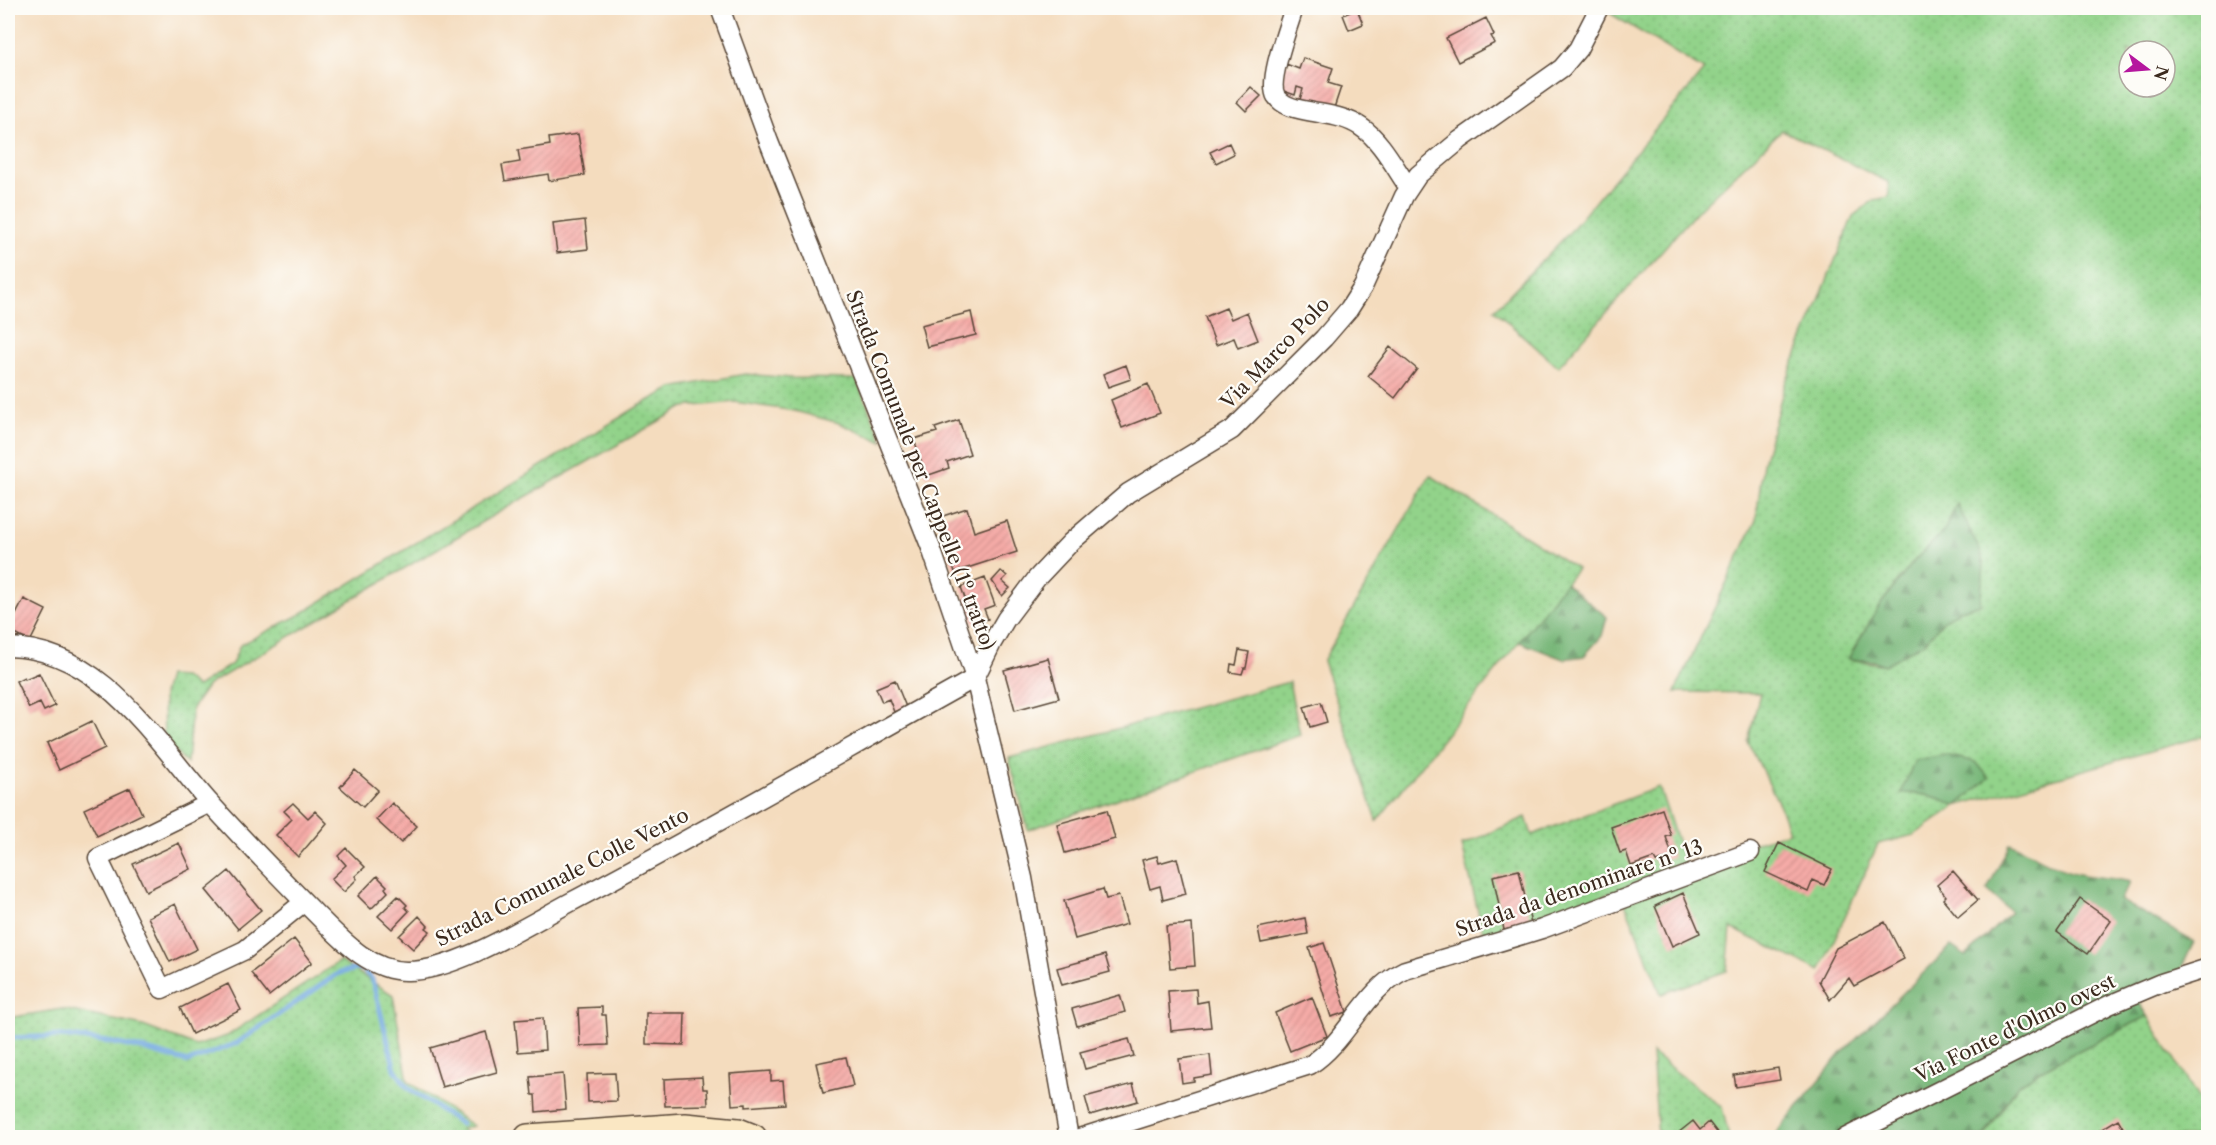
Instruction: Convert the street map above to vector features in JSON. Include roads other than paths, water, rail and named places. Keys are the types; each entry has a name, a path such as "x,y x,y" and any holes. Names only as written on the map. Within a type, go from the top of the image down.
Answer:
{"street":[{"name":"Strada Comunale per Cappelle (1º tratto)","path":"720,8 769,142 931,548 975,678 1023,878 1069,1137"},
{"path":"1294,8 1275,72 1273,85 1275,94 1290,106 1340,118 1362,127 1376,141 1409,188"},
{"name":"Via Marco Polo","path":"975,678 995,636 1006,619 1037,578 1071,542 1128,493 1232,430 1330,331 1349,309 1363,287 1409,188 1423,169 1446,150 1562,68 1578,49 1599,8"},
{"name":"Strada Comunale Colle Vento","path":"8,646 40,651 76,667 99,682 130,708 210,803 348,945 379,965 411,972 448,964 484,948 620,876 975,678"},
{"path":"210,803 98,858 162,989 245,950 304,902"},
{"name":"Strada da denominare nº 13","path":"1079,1137 1310,1065 1327,1052 1371,996 1390,979 1405,970 1542,929 1750,852"},
{"name":"Via Fonte d'Olmo ovest","path":"1845,1137 2109,1005 2141,991 2208,968"},
{"path":"528,1137 685,1127 738,1132 753,1137"}],"waterway":[{"path":"8,1038 63,1036 109,1042 188,1062 237,1043 339,973 361,968 372,979 395,1069 408,1088 461,1124"}]}
